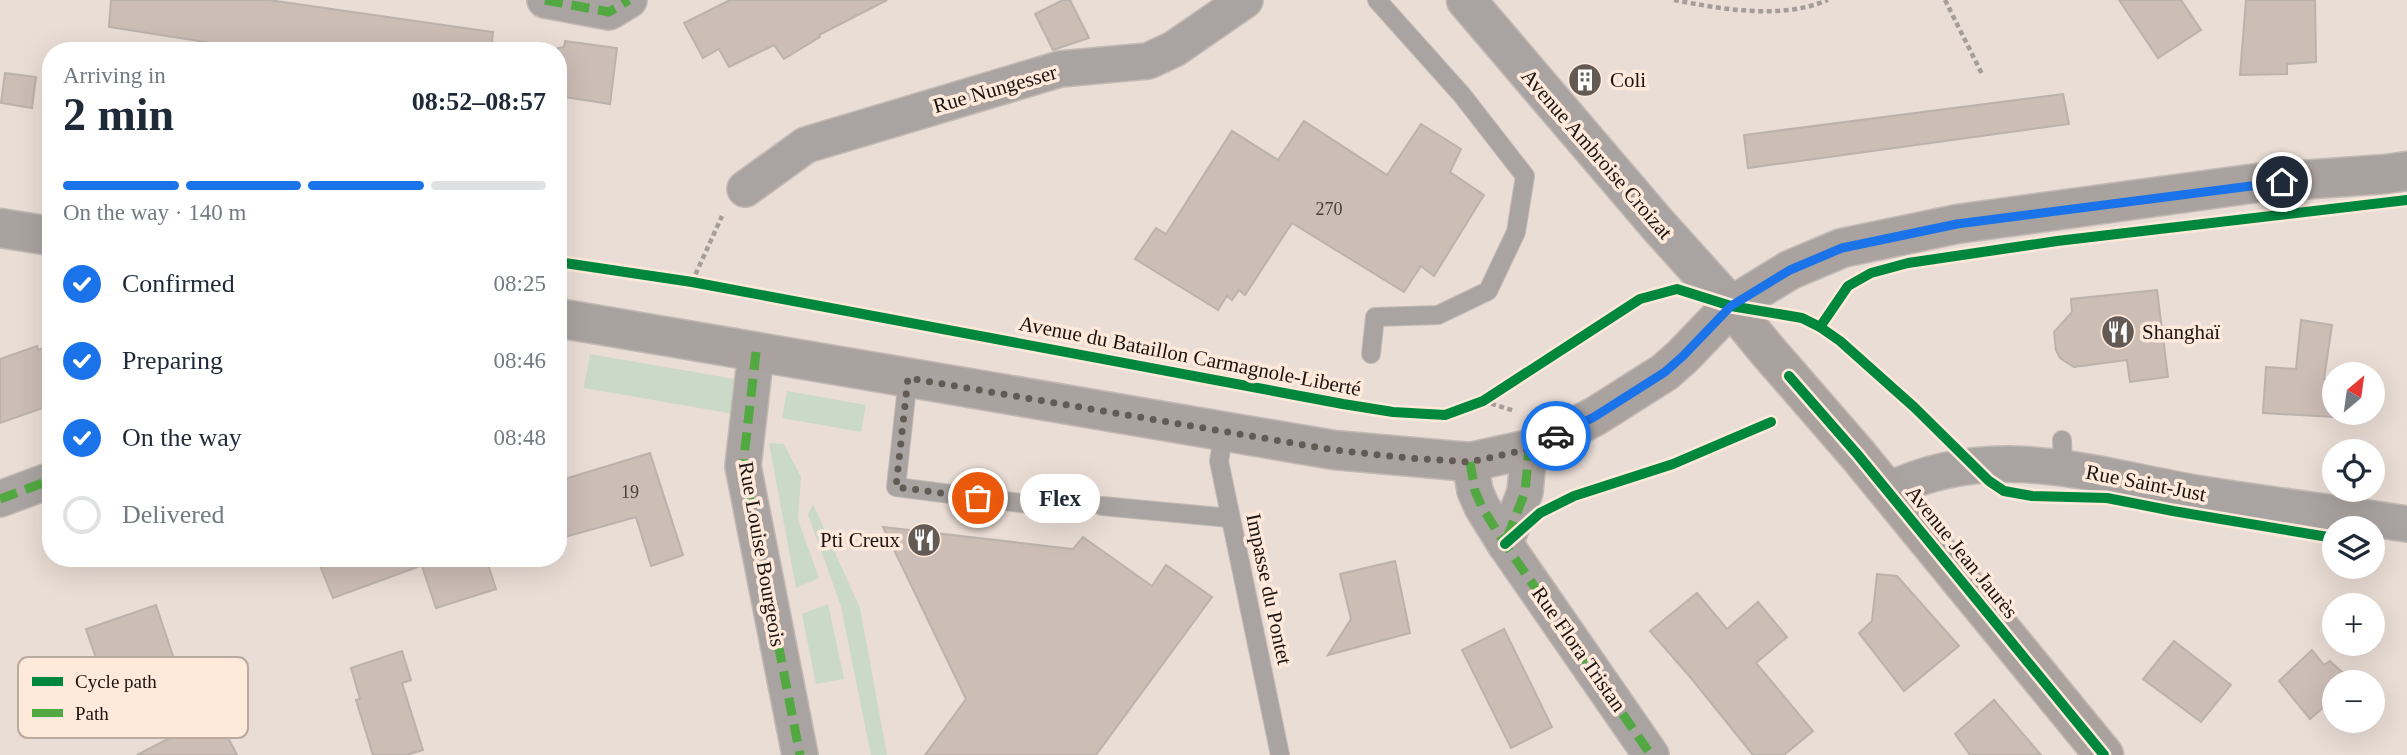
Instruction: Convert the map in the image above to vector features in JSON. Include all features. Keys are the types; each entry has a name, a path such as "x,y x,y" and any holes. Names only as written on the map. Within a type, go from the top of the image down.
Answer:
{"main road":[{"path":"567,320 1334,450 1470,462 1527,432 1594,417 1665,372 1731,306 1790,270 1842,248 1957,224 2257,183 2386,174 2407,170"},
{"path":"0,228 42,235"},
{"name":"Avenue Jean Jaurès","path":"1731,306 2104,755"}],"street":[{"path":"545,0 609,12 629,0"},
{"name":"Rue Nungesser","path":"745,188 806,145 1060,69 1148,61 1174,49 1245,0"},
{"name":"Avenue Ambroise Croizat","path":"1466,0 1658,225 1731,306"},
{"name":"Rue Louise Bourgeois","path":"756,352 743,466 800,755"},
{"path":"1505,544 1525,492 1527,432"},
{"name":"Rue Saint-Just","path":"1887,491 1927,474 1972,464 2063,454 2201,494 2407,524"},
{"name":"Rue Flora Tristan","path":"1470,462 1475,491 1505,544 1651,755"},
{"path":"0,499 42,483"}],"lane":[{"path":"1371,354 1375,317 1438,315 1488,291 1516,232 1525,176 1462,95 1377,0"},
{"path":"908,378 896,487 1060,508"},
{"name":"Impasse du Pontet","path":"1224,432 1219,461 1280,755"},
{"path":"1102,506 1230,518"}],"path":[{"path":"1674,0 1755,11 1815,5 1828,0"},
{"path":"1945,0 1983,76"},
{"path":"692,282 724,213 745,188"},
{"path":"678,280 705,285"},
{"path":"1470,405 1483,401 1494,393"},
{"path":"1483,401 1527,432"}],"green space":[{"path":"590,354 740,380 734,414 584,388"},
{"path":"787,391 866,405 861,432 782,418"},
{"path":"769,443 784,444 801,477 798,520 819,578 796,588"},
{"path":"813,504 860,608 887,755 871,755 841,606 808,515"},
{"path":"828,604 844,679 816,684 802,614"}],"building":[{"path":"111,0 269,0 493,32 492,42 205,42 109,27"},
{"path":"730,0 887,0 819,35 820,37 784,59 774,45 729,67 719,49 703,58 684,23"},
{"path":"1063,0 1070,0 1089,38 1053,50 1035,14"},
{"path":"2119,0 2181,0 2201,30 2158,58"},
{"path":"2246,0 2315,0 2316,62 2287,64 2287,74 2240,75"},
{"path":"565,41 617,48 610,104 567,97 567,42"},
{"path":"5,73 36,77 32,108 1,103"},
{"path":"2063,94 2069,124 1748,168 1744,135"},
{"path":"1304,121 1387,175 1421,124 1461,149 1450,172 1484,195 1434,276 1421,266 1404,292 1292,223 1245,295 1239,290 1232,300 1227,296 1218,310 1135,259 1156,228 1166,234 1232,131 1278,160"},
{"name":"Shanghaï","path":"2157,290 2168,377 2130,382 2127,360 2074,367 2060,358 2054,332 2072,312 2071,299"},
{"path":"2301,320 2332,325 2327,362 2322,362 2322,416 2263,413 2266,367 2296,369"},
{"path":"37,346 38,350 42,349 42,408 0,423 0,359"},
{"path":"650,453 683,555 651,566 636,517 567,536 567,478"},
{"path":"883,527 1073,549 1083,537 1152,586 1166,565 1212,597 1096,755 925,755 966,699"},
{"path":"1395,561 1410,633 1328,655 1351,619 1340,574"},
{"path":"321,567 417,567 333,598"},
{"path":"422,567 489,567 496,589 436,608"},
{"path":"1877,574 1897,576 1959,646 1904,691 1859,633 1872,621"},
{"path":"1697,593 1727,629 1758,602 1787,637 1756,663 1813,731 1784,755 1753,755 1650,631"},
{"path":"156,605 173,657 96,657 86,629"},
{"path":"1504,629 1552,727 1511,748 1462,650"},
{"path":"2174,641 2231,685 2201,722 2143,679"},
{"path":"2312,650 2324,665 2330,661 2340,670 2322,670 2322,708 2310,719 2279,681"},
{"path":"402,651 411,680 402,683 423,750 406,755 373,755 356,700 360,699 351,668"},
{"path":"1994,700 2041,755 1970,755 1955,734"},
{"path":"170,738 228,738 237,755 137,755"}],"marked path":[{"path":"545,0 609,12 629,0"},
{"path":"756,352 743,466 800,755"},
{"path":"1507,538 1525,492 1529,449"},
{"path":"1470,462 1475,491 1482,507 1651,755"},
{"path":"0,499 42,483"}],"cycle path":[{"name":"Avenue du Bataillon Carmagnole-Liberté","path":"567,263 692,282 1343,404 1393,412 1445,415 1483,401 1640,299 1677,289 1731,306 1802,318 1820,327 1848,286 1871,273 1908,263 2057,241 2407,200"},
{"path":"1820,327 1840,341 1914,407 1989,481 2004,491 2032,496 2107,498 2322,536"},
{"path":"1789,376 1858,455 2104,755"},
{"path":"1505,544 1540,513 1574,496 1673,464 1771,422"}],"way so far":[{"path":"978,498 896,487 908,378 1334,450 1408,458 1470,462 1529,449 1556,436"}],"place":[{"name":"Coli","path":"1585,80"},
{"name":"Shanghaï","path":"2118,332"},
{"name":"Flex","path":"978,498"},
{"name":"Pti Creux","path":"924,540"}],"route":[{"path":"1556,436 1594,417 1665,372 1731,306 1790,270 1842,248 1957,224 2257,183 2282,182"}]}
